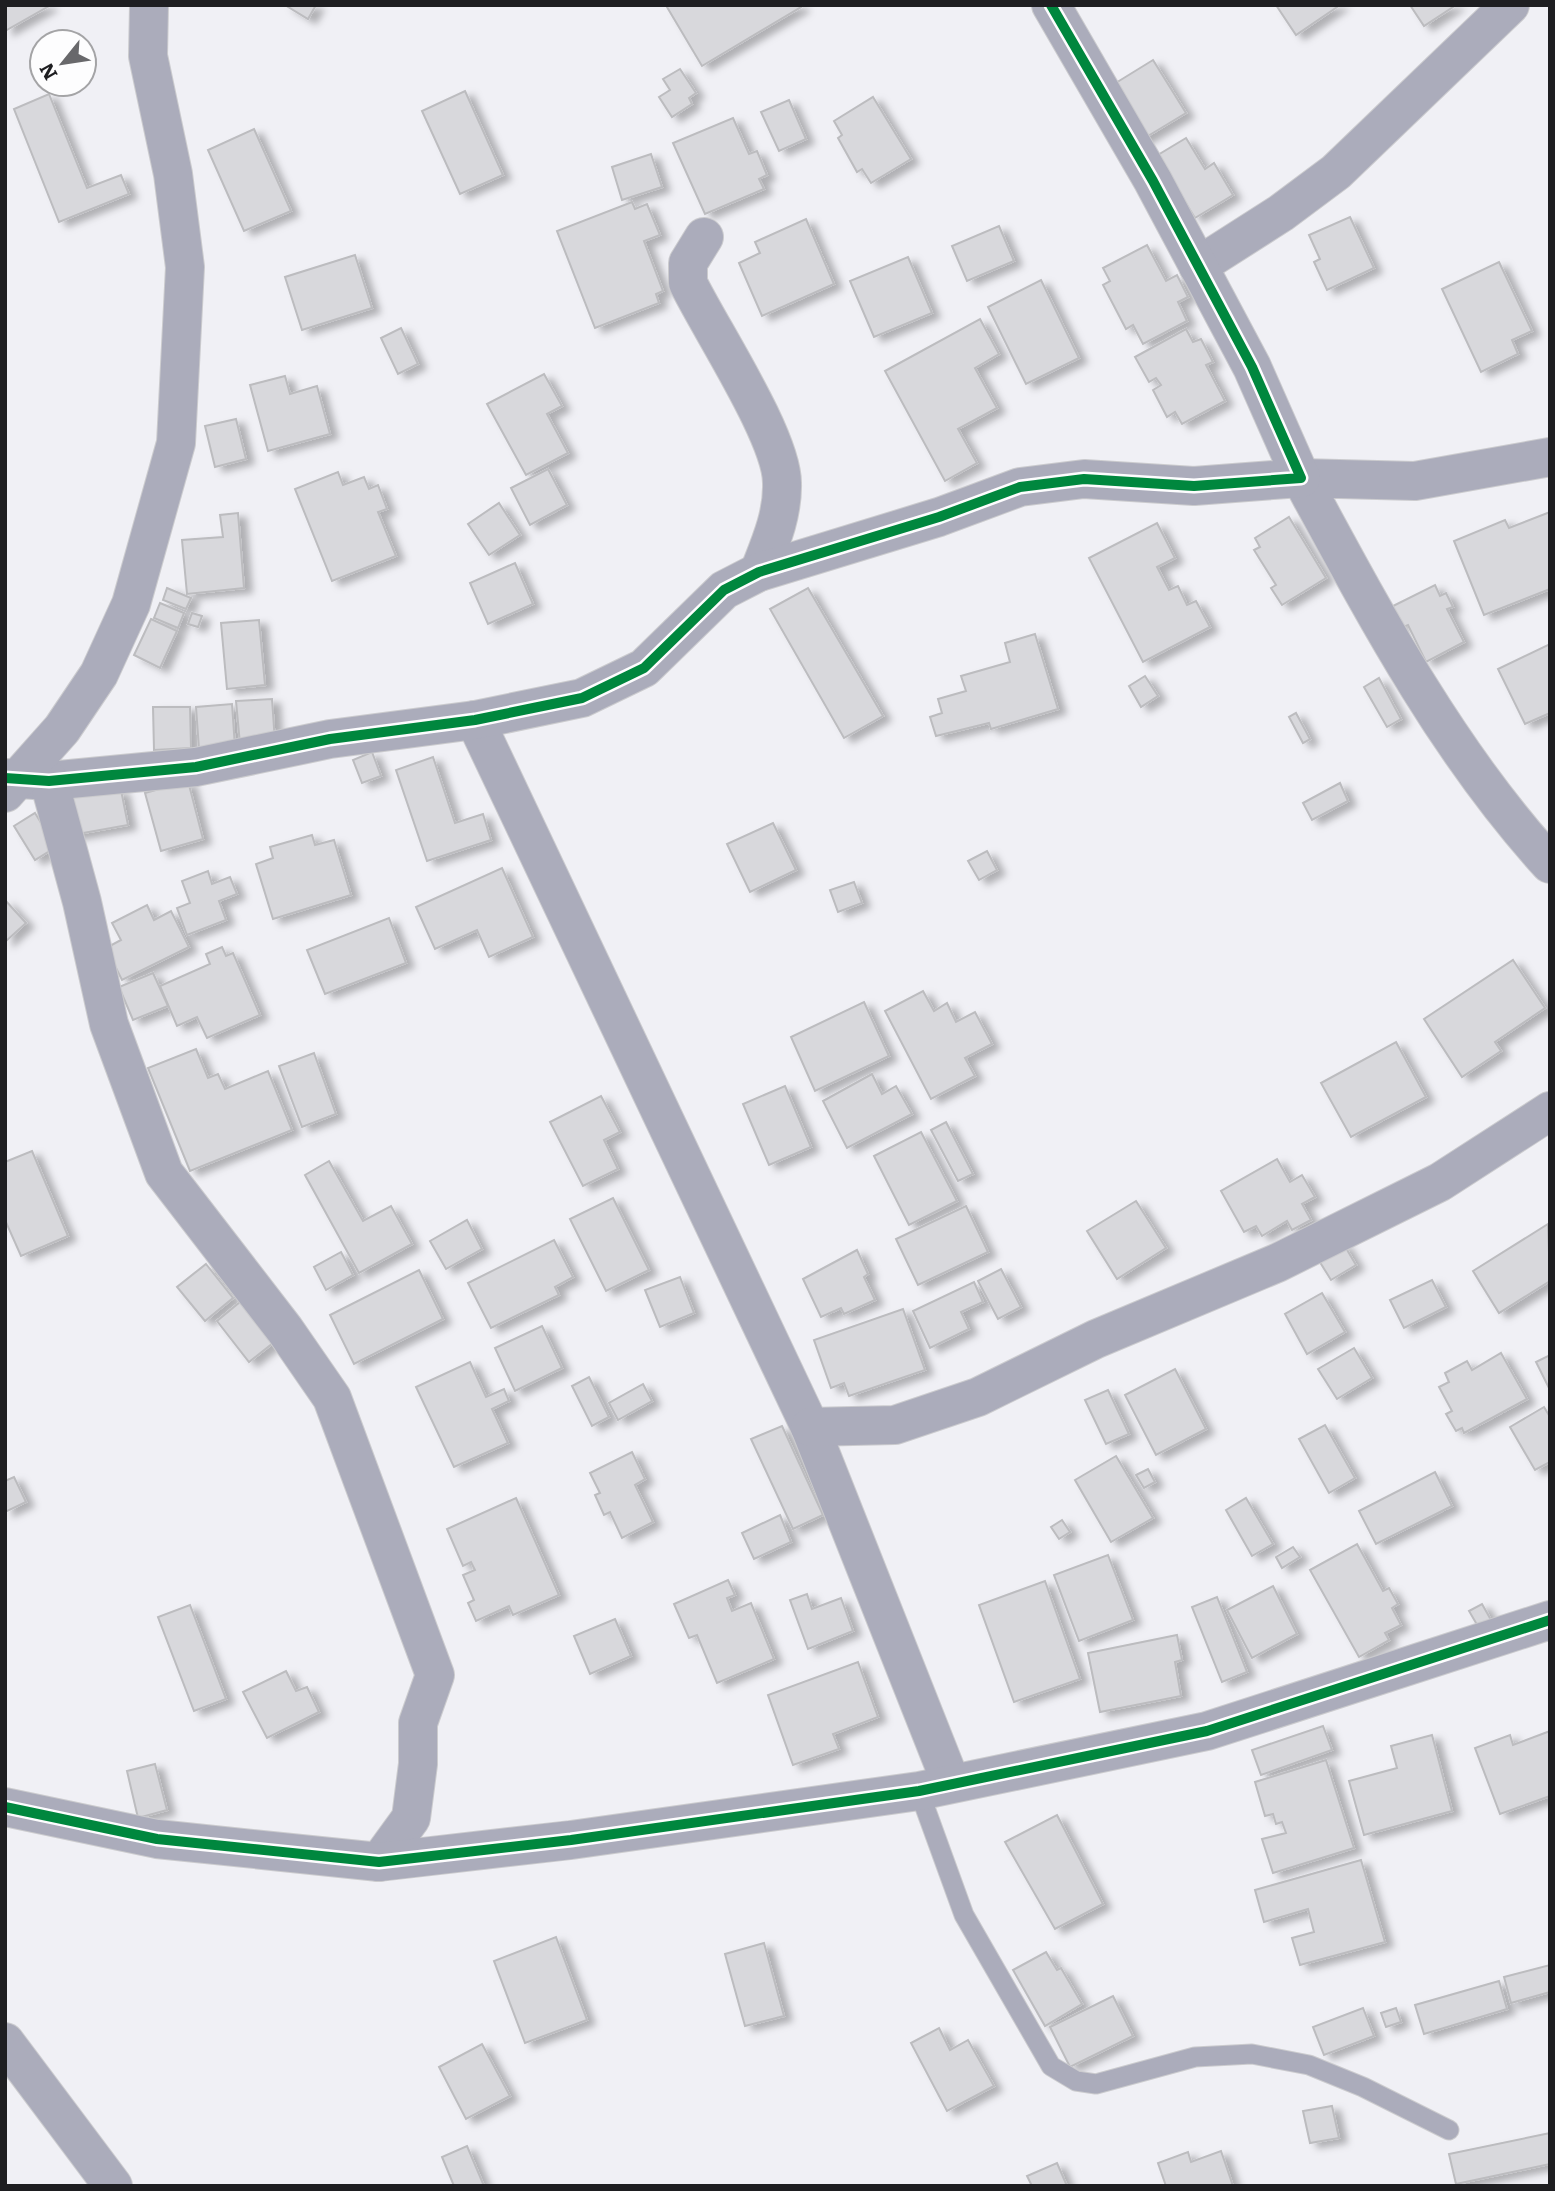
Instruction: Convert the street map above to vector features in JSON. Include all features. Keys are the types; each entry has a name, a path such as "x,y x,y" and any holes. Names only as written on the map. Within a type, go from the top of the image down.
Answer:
{"street":[{"path":"19,783 62,729 99,674 131,604 176,443 185,267 173,174 148,56 149,5"},
{"path":"1051,5 1153,181 1252,367 1301,478 1366,599 1441,724 1513,824 1550,864"},
{"path":"1198,266 1281,213 1336,172 1510,5"},
{"path":"704,237 688,263 688,284 773,442 783,482 776,528 759,572"},
{"path":"19,783 195,767 330,739 475,720 582,698 644,668 724,590 759,572 939,517 1020,487 1084,479 1194,486 1301,478 1415,481 1550,457"},
{"path":"475,720 810,1427 935,1787"},
{"path":"19,783 82,902 108,1024 164,1173 285,1330 332,1398 435,1675 418,1723 418,1764 411,1818 379,1862"},
{"path":"810,1427 895,1425 978,1397 1096,1339 1277,1263 1440,1182 1550,1111"},
{"path":"5,1807 157,1839 379,1862 571,1840 935,1787 1207,1731 1550,1620"},
{"path":"5,2042 113,2186"}],"lane":[{"path":"935,1787 964,1915 1051,2066 1076,2081 1096,2084 1195,2057 1252,2054 1309,2064 1363,2087 1448,2130"}],"building":[{"path":"5,5 48,5 49,6 5,31"},
{"path":"285,5 316,5 308,19"},
{"path":"1276,5 1340,5 1296,35"},
{"path":"1410,5 1456,5 1424,26"},
{"path":"667,7 801,7 702,66"},
{"path":"1153,60 1186,113 1138,142 1106,89"},
{"path":"680,69 696,93 689,98 692,104 672,117 659,97 670,90 663,79"},
{"path":"465,91 503,175 460,194 422,111"},
{"path":"873,97 911,159 871,183 862,169 857,172 838,138 842,135 834,121"},
{"path":"40,98 51,98 87,188 121,175 129,194 59,222 14,109"},
{"path":"789,100 806,139 779,151 761,112"},
{"path":"733,118 749,154 757,151 767,175 759,179 764,189 705,214 673,143"},
{"path":"254,129 291,211 244,231 208,150"},
{"path":"1186,138 1205,169 1214,163 1233,195 1195,218 1177,189 1148,161"},
{"path":"651,154 662,187 622,200 612,167"},
{"path":"632,202 635,209 647,204 660,235 644,241 663,291 656,294 659,303 595,328 557,231"},
{"path":"1350,217 1374,268 1327,290 1314,262 1320,259 1309,235"},
{"path":"806,219 834,284 762,316 739,263 760,253 755,242"},
{"path":"999,226 1014,261 967,281 952,246"},
{"path":"1147,245 1166,281 1177,275 1188,297 1178,302 1187,321 1143,344 1133,325 1126,329 1103,285 1110,281 1103,268"},
{"path":"355,255 372,308 302,330 285,277"},
{"path":"908,257 932,313 874,337 850,281"},
{"path":"1499,262 1532,331 1512,340 1518,354 1481,372 1442,289"},
{"path":"1041,280 1079,358 1026,384 988,307"},
{"path":"980,319 999,354 975,368 997,408 958,429 977,463 945,481 885,371"},
{"path":"401,328 418,364 398,374 381,338"},
{"path":"1186,329 1193,342 1201,339 1213,362 1206,365 1225,401 1182,424 1175,412 1167,417 1153,390 1161,385 1156,378 1149,382 1135,357"},
{"path":"544,374 562,406 547,414 568,453 526,475 487,404"},
{"path":"285,376 290,394 317,386 330,434 268,451 250,385"},
{"path":"236,419 246,459 215,467 205,426"},
{"path":"548,469 567,505 530,525 511,488"},
{"path":"338,472 343,485 364,477 369,489 378,485 387,509 378,512 396,556 332,581 295,489"},
{"path":"499,503 520,535 489,555 468,524"},
{"path":"1550,512 1550,589 1484,615 1454,541 1505,520 1509,528"},
{"path":"238,513 244,588 187,594 182,540 223,537 220,515"},
{"path":"1289,517 1326,578 1282,605 1271,588 1276,585 1254,550 1260,547 1255,538"},
{"path":"1157,523 1175,558 1157,567 1169,590 1178,586 1187,605 1196,601 1210,627 1143,662 1089,558"},
{"path":"515,563 533,604 488,624 470,583"},
{"path":"1435,585 1440,596 1446,593 1453,607 1447,609 1464,642 1426,662 1408,625 1401,628 1391,607"},
{"path":"167,588 191,598 186,609 163,600"},
{"path":"808,588 883,716 844,738 770,609"},
{"path":"160,603 184,613 178,628 154,618"},
{"path":"192,613 202,616 198,627 188,624"},
{"path":"151,619 177,631 160,668 134,655"},
{"path":"259,620 265,685 227,689 221,623"},
{"path":"1035,634 1058,709 991,729 989,723 936,736 930,717 942,713 938,699 966,691 961,676 1010,662 1005,643"},
{"path":"1550,644 1550,713 1525,724 1498,669"},
{"path":"1145,676 1158,696 1141,707 1129,686"},
{"path":"1379,678 1401,719 1387,727 1364,687"},
{"path":"272,699 275,742 240,744 236,701"},
{"path":"232,704 235,747 199,749 196,707"},
{"path":"153,707 190,707 191,748 154,750"},
{"path":"1296,713 1310,739 1303,743 1289,717"},
{"path":"372,752 381,776 362,783 353,760"},
{"path":"433,757 455,823 483,814 491,840 427,861 396,770"},
{"path":"188,781 203,839 161,851 145,793"},
{"path":"1340,783 1348,801 1312,820 1303,803"},
{"path":"121,790 128,825 72,835 64,792"},
{"path":"35,813 56,847 35,860 14,826"},
{"path":"773,823 796,870 750,892 727,844"},
{"path":"312,835 315,845 334,840 351,895 273,919 256,864 273,858 270,847"},
{"path":"987,851 997,870 979,880 968,861"},
{"path":"502,868 533,937 489,957 477,930 435,949 416,907"},
{"path":"208,871 212,884 230,877 237,894 219,901 226,920 187,935 177,908 190,903 182,881"},
{"path":"854,882 862,903 838,912 830,890"},
{"path":"5,900 26,923 5,942"},
{"path":"147,905 154,920 171,911 189,947 122,980 106,948 121,940 112,923"},
{"path":"389,918 406,963 325,994 307,950"},
{"path":"222,947 226,956 233,953 260,1015 207,1038 197,1017 177,1026 160,986 210,964 206,954"},
{"path":"1513,960 1545,1008 1495,1042 1501,1051 1462,1077 1424,1019"},
{"path":"153,973 168,1006 133,1020 119,987"},
{"path":"923,991 934,1011 947,1003 956,1022 975,1012 992,1044 965,1058 975,1076 931,1099 885,1011"},
{"path":"864,1002 889,1056 815,1091 791,1037"},
{"path":"1396,1042 1426,1097 1351,1137 1321,1083"},
{"path":"196,1049 208,1078 218,1074 225,1089 268,1071 292,1130 190,1171 148,1068"},
{"path":"314,1053 336,1114 302,1127 279,1066"},
{"path":"872,1074 882,1094 896,1086 912,1114 847,1148 823,1101"},
{"path":"785,1086 811,1147 769,1165 743,1104"},
{"path":"601,1096 620,1132 604,1140 618,1169 583,1186 550,1122"},
{"path":"946,1122 973,1174 958,1181 931,1130"},
{"path":"921,1132 957,1201 909,1225 874,1156"},
{"path":"32,1151 68,1236 21,1256 5,1220 5,1162"},
{"path":"1277,1159 1290,1182 1302,1175 1315,1197 1302,1204 1311,1220 1292,1230 1287,1221 1262,1236 1256,1226 1244,1232 1221,1191"},
{"path":"329,1161 363,1221 391,1206 412,1244 359,1273 305,1175"},
{"path":"613,1198 649,1270 606,1291 570,1219"},
{"path":"1136,1201 1166,1248 1117,1279 1087,1231"},
{"path":"966,1206 988,1252 918,1285 896,1239"},
{"path":"467,1220 482,1249 446,1269 430,1241"},
{"path":"1548,1224 1550,1281 1499,1313 1473,1271"},
{"path":"554,1240 573,1277 555,1287 559,1295 491,1328 468,1283"},
{"path":"1343,1243 1356,1265 1331,1280 1318,1259"},
{"path":"857,1250 868,1274 864,1277 875,1300 844,1314 841,1308 821,1317 803,1279"},
{"path":"341,1252 353,1275 326,1290 314,1267"},
{"path":"206,1264 233,1298 205,1321 177,1287"},
{"path":"1001,1269 1021,1307 998,1319 978,1281"},
{"path":"419,1270 443,1319 354,1364 330,1315"},
{"path":"680,1277 694,1313 660,1327 645,1290"},
{"path":"1432,1280 1446,1307 1404,1328 1390,1300"},
{"path":"974,1282 983,1302 961,1312 969,1329 930,1348 913,1311"},
{"path":"1322,1293 1345,1332 1307,1354 1285,1314"},
{"path":"240,1302 273,1343 249,1362 217,1321"},
{"path":"903,1309 925,1370 849,1396 844,1383 831,1388 814,1340"},
{"path":"542,1326 562,1368 515,1391 495,1348"},
{"path":"1354,1348 1372,1378 1337,1399 1318,1369"},
{"path":"1501,1353 1527,1399 1464,1433 1462,1428 1456,1431 1446,1414 1452,1411 1439,1387 1449,1382 1445,1373 1467,1361 1472,1370"},
{"path":"1550,1355 1550,1390 1536,1362"},
{"path":"470,1362 486,1397 504,1389 509,1401 492,1409 508,1443 454,1467 416,1387"},
{"path":"1175,1369 1206,1429 1156,1455 1125,1395"},
{"path":"589,1377 609,1417 592,1426 572,1386"},
{"path":"643,1384 652,1401 618,1420 609,1403"},
{"path":"1108,1390 1129,1434 1106,1444 1085,1400"},
{"path":"1544,1407 1550,1417 1550,1462 1535,1470 1510,1427"},
{"path":"1325,1425 1355,1478 1329,1493 1299,1439"},
{"path":"782,1426 823,1515 793,1529 751,1439"},
{"path":"632,1452 645,1479 635,1485 653,1522 622,1538 610,1512 604,1515 595,1495 600,1493 590,1473"},
{"path":"1116,1456 1153,1518 1111,1542 1075,1480"},
{"path":"1148,1469 1155,1482 1144,1488 1136,1475"},
{"path":"1435,1472 1452,1506 1376,1544 1359,1511"},
{"path":"14,1477 26,1502 5,1512 5,1481"},
{"path":"516,1498 559,1595 513,1615 509,1606 476,1621 468,1603 474,1600 463,1575 475,1570 471,1562 463,1566 447,1529"},
{"path":"1246,1498 1273,1544 1252,1556 1226,1510"},
{"path":"780,1515 791,1542 754,1559 742,1533"},
{"path":"1062,1520 1070,1532 1059,1539 1051,1527"},
{"path":"1357,1544 1383,1591 1389,1588 1398,1604 1392,1608 1401,1625 1385,1633 1389,1640 1359,1657 1310,1570"},
{"path":"1293,1547 1300,1557 1282,1568 1276,1557"},
{"path":"1108,1555 1133,1620 1079,1641 1054,1575"},
{"path":"728,1580 735,1595 727,1598 732,1611 751,1603 774,1659 717,1683 697,1635 689,1638 674,1604"},
{"path":"1045,1581 1080,1679 1014,1702 979,1605"},
{"path":"1273,1586 1297,1634 1252,1658 1227,1610"},
{"path":"807,1594 812,1609 841,1598 853,1631 808,1649 790,1600"},
{"path":"1217,1597 1247,1672 1222,1682 1192,1607"},
{"path":"1482,1604 1491,1620 1479,1628 1469,1611"},
{"path":"190,1605 226,1699 194,1711 158,1617"},
{"path":"615,1619 631,1656 590,1674 574,1636"},
{"path":"1177,1635 1182,1660 1175,1662 1181,1696 1100,1712 1088,1653"},
{"path":"858,1662 878,1717 833,1734 839,1749 793,1765 768,1695"},
{"path":"286,1671 296,1691 307,1687 319,1712 267,1738 243,1692"},
{"path":"1323,1726 1332,1750 1261,1775 1252,1750"},
{"path":"1550,1731 1550,1796 1500,1814 1475,1748 1510,1735 1513,1745"},
{"path":"1432,1735 1452,1811 1364,1835 1349,1781 1397,1768 1391,1746"},
{"path":"1326,1760 1354,1848 1273,1873 1262,1839 1286,1833 1282,1822 1276,1824 1273,1814 1265,1816 1255,1782"},
{"path":"155,1764 167,1810 138,1818 127,1771"},
{"path":"1057,1815 1103,1904 1055,1929 1005,1842"},
{"path":"1361,1860 1385,1942 1300,1965 1292,1938 1314,1932 1308,1909 1264,1922 1255,1890"},
{"path":"556,1937 587,2020 525,2043 494,1961"},
{"path":"764,1943 784,2016 745,2026 725,1954"},
{"path":"1046,1952 1057,1970 1061,1968 1082,2004 1045,2026 1013,1970"},
{"path":"1550,1965 1550,1992 1511,2003 1504,1977"},
{"path":"1499,1981 1507,2009 1424,2034 1415,2005"},
{"path":"1113,1996 1133,2036 1070,2067 1050,2027"},
{"path":"1363,2008 1374,2036 1324,2055 1313,2027"},
{"path":"1396,2008 1401,2022 1386,2027 1381,2013"},
{"path":"939,2028 950,2050 968,2040 994,2086 947,2111 911,2043"},
{"path":"482,2044 510,2096 466,2119 439,2067"},
{"path":"1332,2106 1339,2138 1310,2143 1303,2111"},
{"path":"1550,2133 1550,2164 1456,2184 1449,2154"},
{"path":"467,2146 484,2186 454,2186 442,2157"},
{"path":"1221,2151 1233,2186 1166,2186 1158,2163 1188,2152 1191,2162"},
{"path":"1057,2163 1067,2186 1032,2186 1027,2176"}],"cycle path":[{"path":"5,778 49,781 196,767 330,739 475,720 582,698 644,668 724,590 759,572 939,517 1020,487 1084,479 1194,486 1301,478 1252,367 1153,181 1051,5"},
{"path":"5,1807 157,1839 379,1862 571,1840 919,1791 1207,1731 1550,1620"}]}
